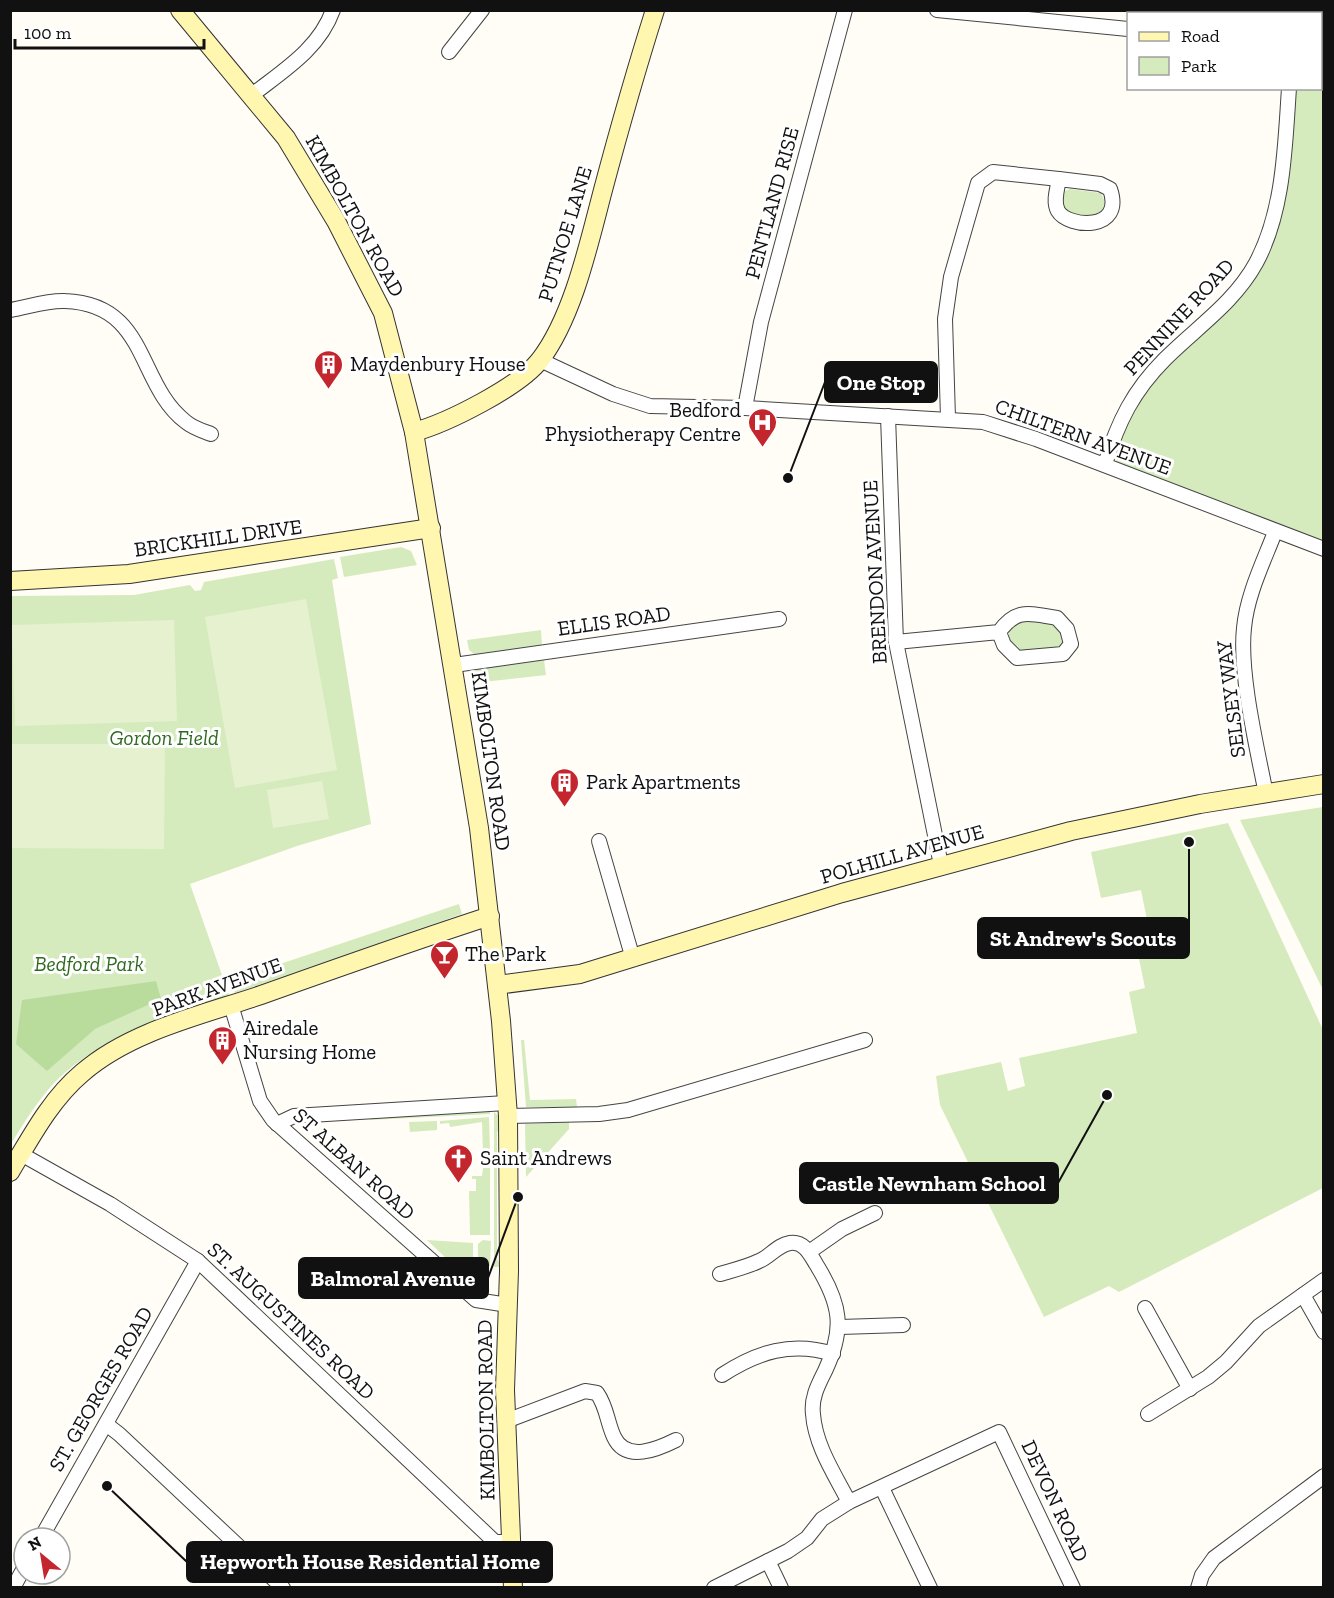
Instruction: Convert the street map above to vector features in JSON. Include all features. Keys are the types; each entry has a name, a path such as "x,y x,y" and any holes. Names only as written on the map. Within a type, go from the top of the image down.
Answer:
{"street":[{"name":"KIMBOLTON ROAD","path":"180,10 286,138 315,183 383,313 414,432 454,665 490,916 497,985 507,1110 506,1421 513,1587"},
{"path":"252,95 307,52 326,30 333,10"},
{"path":"449,52 482,10"},
{"name":"PUTNOE LANE","path":"414,432 431,428 502,391 524,376 540,360 567,310 588,251 655,10"},
{"name":"PENTLAND RISE","path":"745,408 761,322 844,10"},
{"path":"937,10 1036,15 1127,29"},
{"name":"PENNINE ROAD","path":"1105,464 1118,423 1137,391 1166,358 1214,316 1237,291 1256,263 1272,227 1278,196 1289,90"},
{"path":"948,418 945,319 951,277 978,183 993,172 1059,179 1100,184 1110,189 1115,202 1110,215 1102,221 1091,222 1069,219 1059,213 1055,202 1059,179"},
{"path":"10,310 63,300 84,303 116,317 128,331 173,410 186,422 211,434"},
{"name":"CHILTERN AVENUE","path":"540,360 613,394 650,406 745,408 948,418 1006,428 1323,549"},
{"name":"BRENDON AVENUE","path":"888,416 896,642 941,865"},
{"name":"BRICKHILL DRIVE","path":"10,581 129,574 431,528"},
{"name":"SELSEY WAY","path":"1266,794 1243,644 1244,627 1252,594 1275,532"},
{"path":"1021,613 1057,618 1067,629 1071,644 1063,654 1017,658 1004,645 999,632 1007,620 1021,613"},
{"name":"ELLIS ROAD","path":"454,665 779,619"},
{"path":"896,642 999,632"},
{"name":"POLHILL AVENUE","path":"497,985 580,974 941,865 1071,831 1323,784"},
{"path":"599,841 633,958"},
{"name":"PARK AVENUE","path":"10,1173 57,1097 82,1073 107,1054 138,1039 231,1005 490,916"},
{"name":"ST ALBAN ROAD","path":"231,1005 260,1101 277,1124 476,1300 508,1305"},
{"path":"277,1124 294,1116 507,1110 599,1114 628,1110 865,1040"},
{"name":"ST. AUGUSTINES ROAD","path":"21,1154 110,1204 198,1261 495,1542 511,1542"},
{"path":"809,1251 842,1229 875,1213"},
{"path":"720,1274 761,1261 779,1246 792,1242 802,1245 809,1251 833,1299 840,1327 833,1354 815,1393 812,1412 822,1449 849,1502"},
{"name":"ST. GEORGES ROAD","path":"48,1526 198,1261"},
{"path":"1148,1414 1190,1389 1226,1362 1259,1326 1323,1280"},
{"path":"1303,1295 1323,1332"},
{"path":"1145,1308 1190,1389"},
{"path":"840,1327 903,1325"},
{"path":"722,1375 757,1356 788,1348 813,1348 833,1354"},
{"path":"506,1421 585,1391 597,1393 604,1403 615,1439 624,1448 638,1453 655,1450 676,1440"},
{"path":"106,1424 283,1587"},
{"name":"DEVON ROAD","path":"882,1488 999,1432 1073,1587"},
{"path":"1198,1587 1202,1575 1214,1558 1323,1476"},
{"path":"714,1587 768,1561 807,1538 822,1519 849,1502 882,1488 930,1587"},
{"path":"768,1561 781,1587"}],"green space":[{"path":"1322,56 1323,544 1119,469 1113,451 1141,395 1235,304 1261,264 1294,90 1322,90"},
{"path":"1070,189 1101,193 1106,204 1099,219 1063,216 1062,192"},
{"path":"401,547 411,551 417,565 344,577 340,557"},
{"name":"Gordon Field","path":"334,559 338,578 332,580 371,824 297,846 190,884 229,995 132,1032 86,1057 65,1072 47,1091 11,1144 11,596 134,595 190,585 195,591 201,590 204,582"},
{"path":"306,599 337,770 235,788 205,617"},
{"path":"1019,618 1057,624 1064,635 1065,644 1055,650 1020,651 1009,640 1009,627"},
{"path":"174,620 177,721 15,726 12,625"},
{"path":"541,630 542,646 475,655 469,650 467,640"},
{"path":"544,660 546,675 475,683 474,673 477,669"},
{"path":"11,744 165,744 164,849 11,848"},
{"path":"322,781 329,819 273,828 267,790"},
{"path":"1324,807 1323,990 1240,820"},
{"path":"1228,823 1323,1030 1323,1188 1119,1292 1109,1286 1044,1317 940,1105 936,1076 1001,1062 1008,1091 1025,1086 1019,1058 1137,1033 1129,992 1145,988 1133,929 1148,925 1141,890 1101,898 1091,852"},
{"path":"459,904 462,914 235,993 229,981"},
{"path":"156,981 161,999 95,1029 47,1071 16,1044 22,1000"},
{"path":"521,1040 524,1040 530,1100 576,1099 577,1107 526,1107"},
{"path":"490,1110 490,1114 370,1120 370,1116"},
{"path":"494,1112 500,1117 502,1127 497,1132 497,1259 502,1267 494,1267"},
{"path":"489,1117 490,1153 483,1153 482,1122 450,1127 449,1123 440,1124 440,1121"},
{"path":"437,1121 437,1130 410,1132 409,1122"},
{"path":"569,1122 569,1129 526,1177 525,1124"},
{"path":"483,1168 490,1168 490,1235 470,1235 469,1191 476,1191 476,1179 472,1179 472,1176 482,1176"},
{"path":"427,1240 473,1243 473,1259 447,1259"},
{"path":"483,1240 491,1241 490,1266 463,1274 453,1264 473,1264 478,1259 478,1244"}],"place":[{"name":"Maydenbury House","path":"329,390"},
{"name":"Bedford Physiotherapy Centre","path":"762,448"},
{"name":"One Stop","path":"788,478"},
{"name":"Park Apartments","path":"565,808"},
{"name":"St Andrew's Scouts","path":"1189,842"},
{"name":"The Park","path":"444,980"},
{"name":"Airedale Nursing Home","path":"222,1066"},
{"name":"Castle Newnham School","path":"1107,1095"},
{"name":"Saint Andrews","path":"459,1184"},
{"name":"Balmoral Avenue","path":"518,1197"},
{"name":"Hepworth House Residential Home","path":"107,1486"}],"park label":[{"name":"Bedford Park","path":"89,964"}]}
